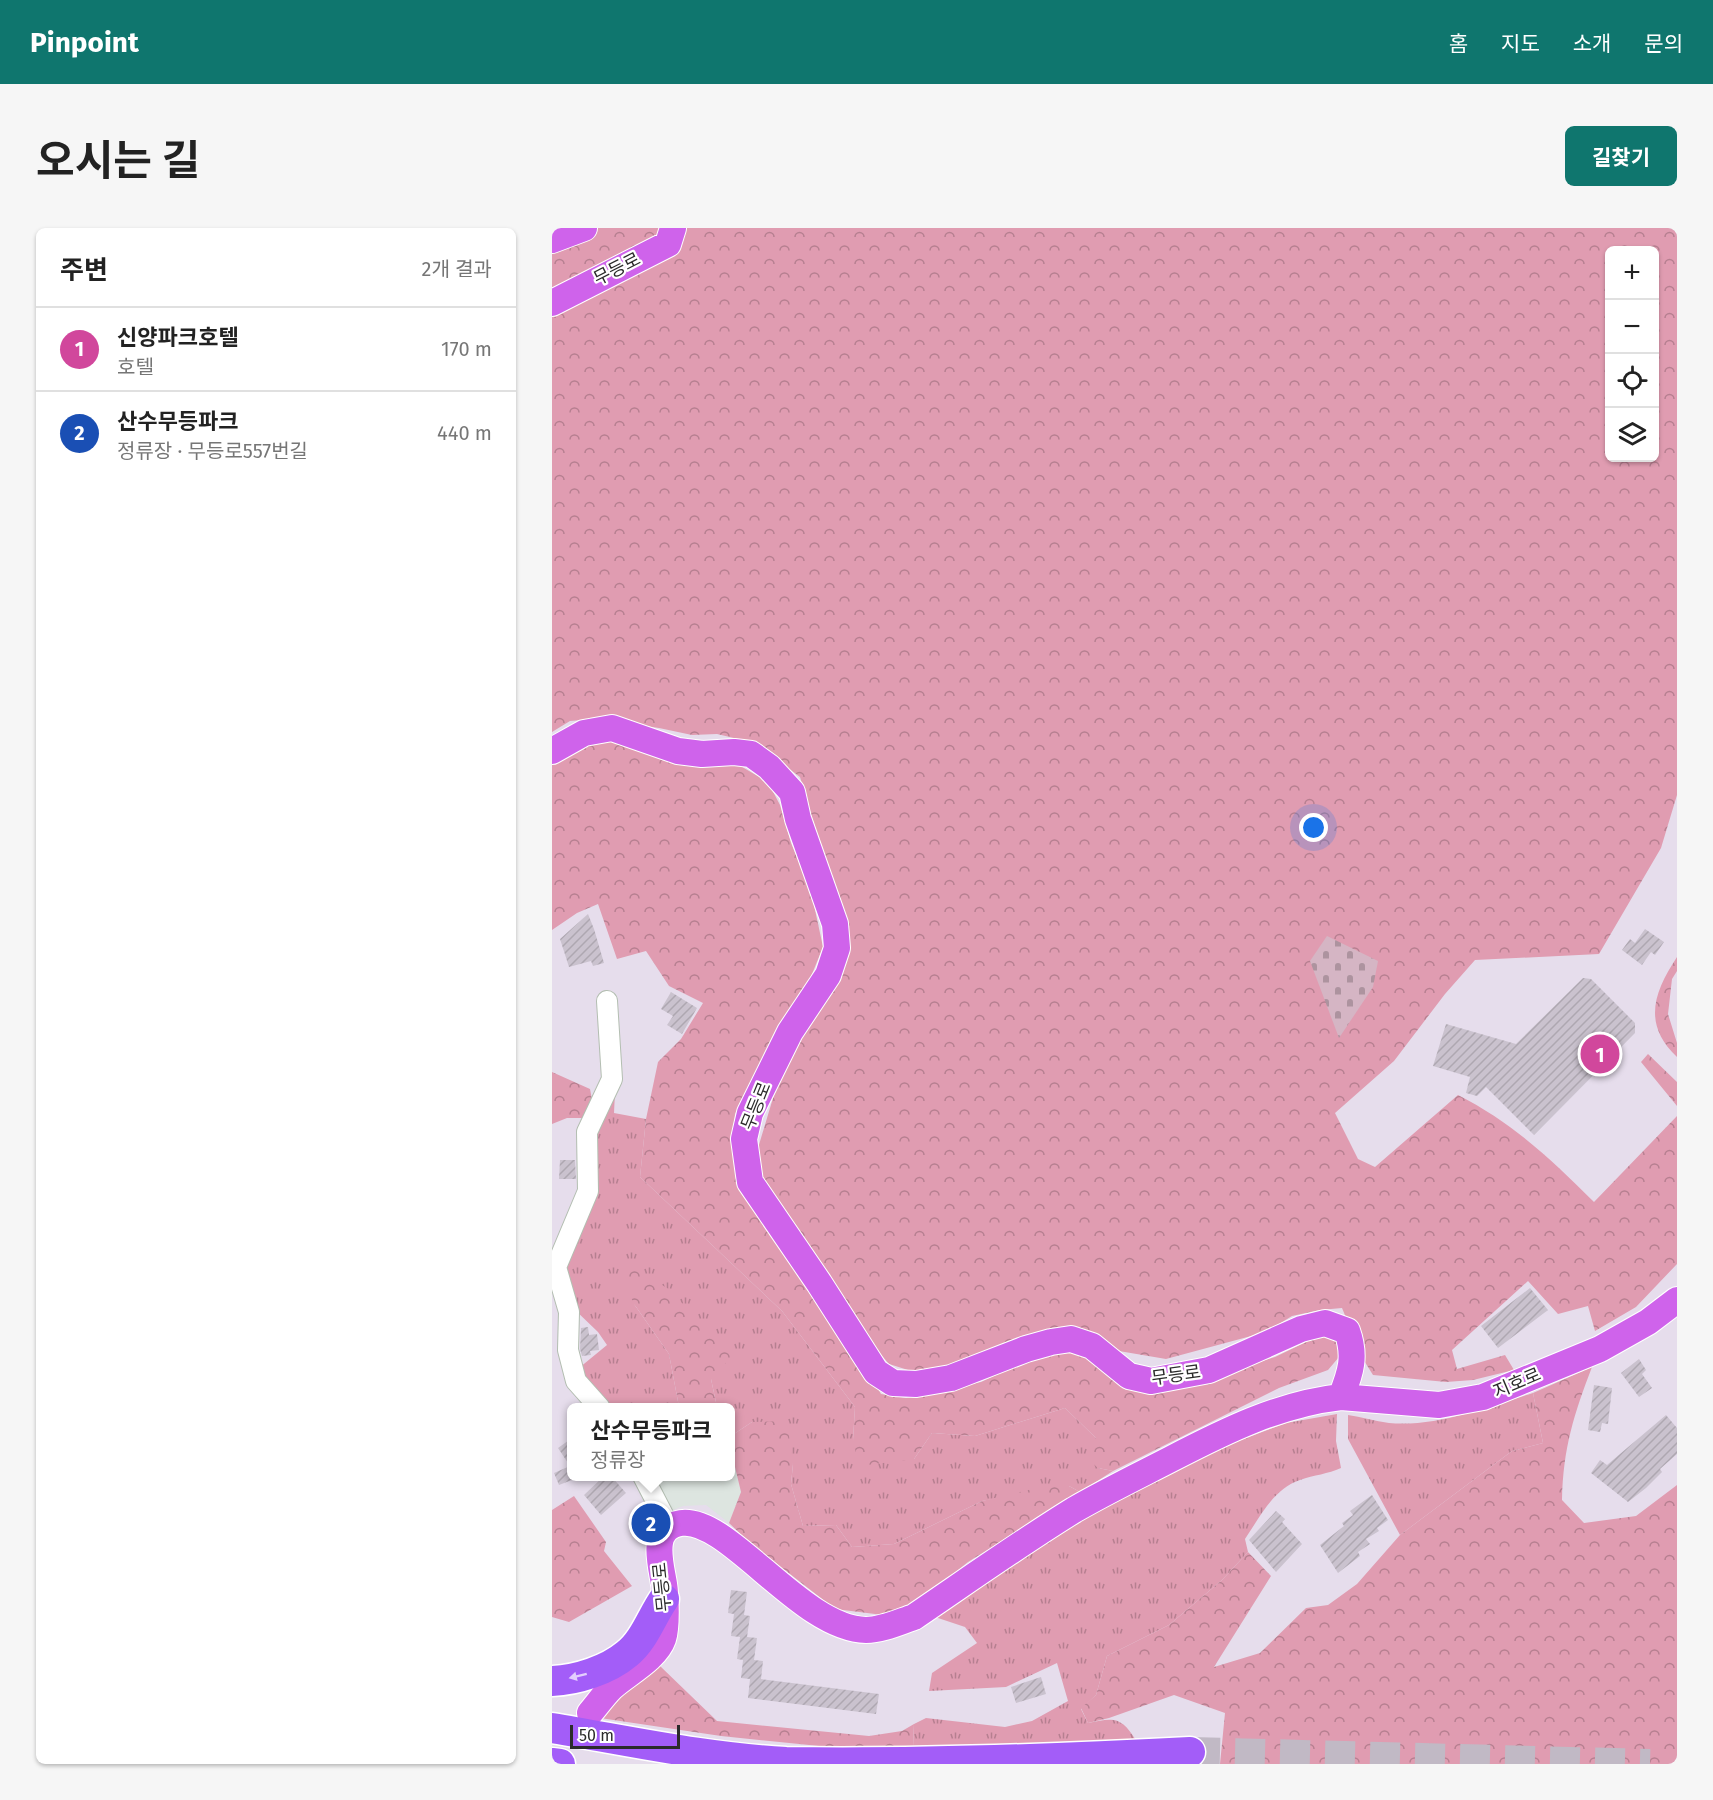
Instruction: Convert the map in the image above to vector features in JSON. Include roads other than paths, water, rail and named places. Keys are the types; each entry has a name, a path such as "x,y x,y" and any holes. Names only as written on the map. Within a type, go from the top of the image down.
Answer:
{"highway":[{"path":"552,1681 596,1671 628,1654 664,1599"},
{"path":"552,1719 598,1725 672,1749 717,1756 785,1762 959,1764 1190,1752"},
{"path":"552,1728 598,1725"},
{"path":"552,1762 560,1764"}],"main road":[{"path":"552,240 584,228"},
{"name":"무등로","path":"552,303 668,244 672,228"},
{"name":"무등로","path":"552,751 584,733 612,728 678,751 702,754 734,752 751,754 769,767 792,792 798,819 835,924 837,948 828,975 790,1032 750,1113 744,1139 748,1171 750,1182 819,1282 876,1372 893,1383 916,1384 951,1378 1042,1344 1071,1339 1092,1346 1129,1376 1151,1381 1209,1370 1301,1329 1324,1323 1347,1331 1352,1345 1351,1371 1341,1397"},
{"name":"지호로","path":"1341,1397 1439,1405 1483,1397 1600,1349 1648,1322 1677,1300"},
{"path":"670,1528 680,1523 709,1529 777,1583 830,1621 855,1629 868,1630 884,1627 915,1617 1074,1510 1207,1440 1274,1412 1313,1400 1341,1397"},
{"name":"무등로","path":"598,1725 610,1689 657,1650 663,1639 666,1621 659,1545 663,1533 670,1528"}],"street":[{"path":"596,1403 576,1381 568,1350 569,1312 556,1267 588,1191 587,1132 612,1079 607,1001"},
{"path":"646,1481 670,1528"}],"tunnel":[{"path":"1190,1752 1650,1764"}],"place":[{"name":"신양파크호텔","path":"1600,1054"},
{"name":"산수무등파크","path":"651,1523"}]}
